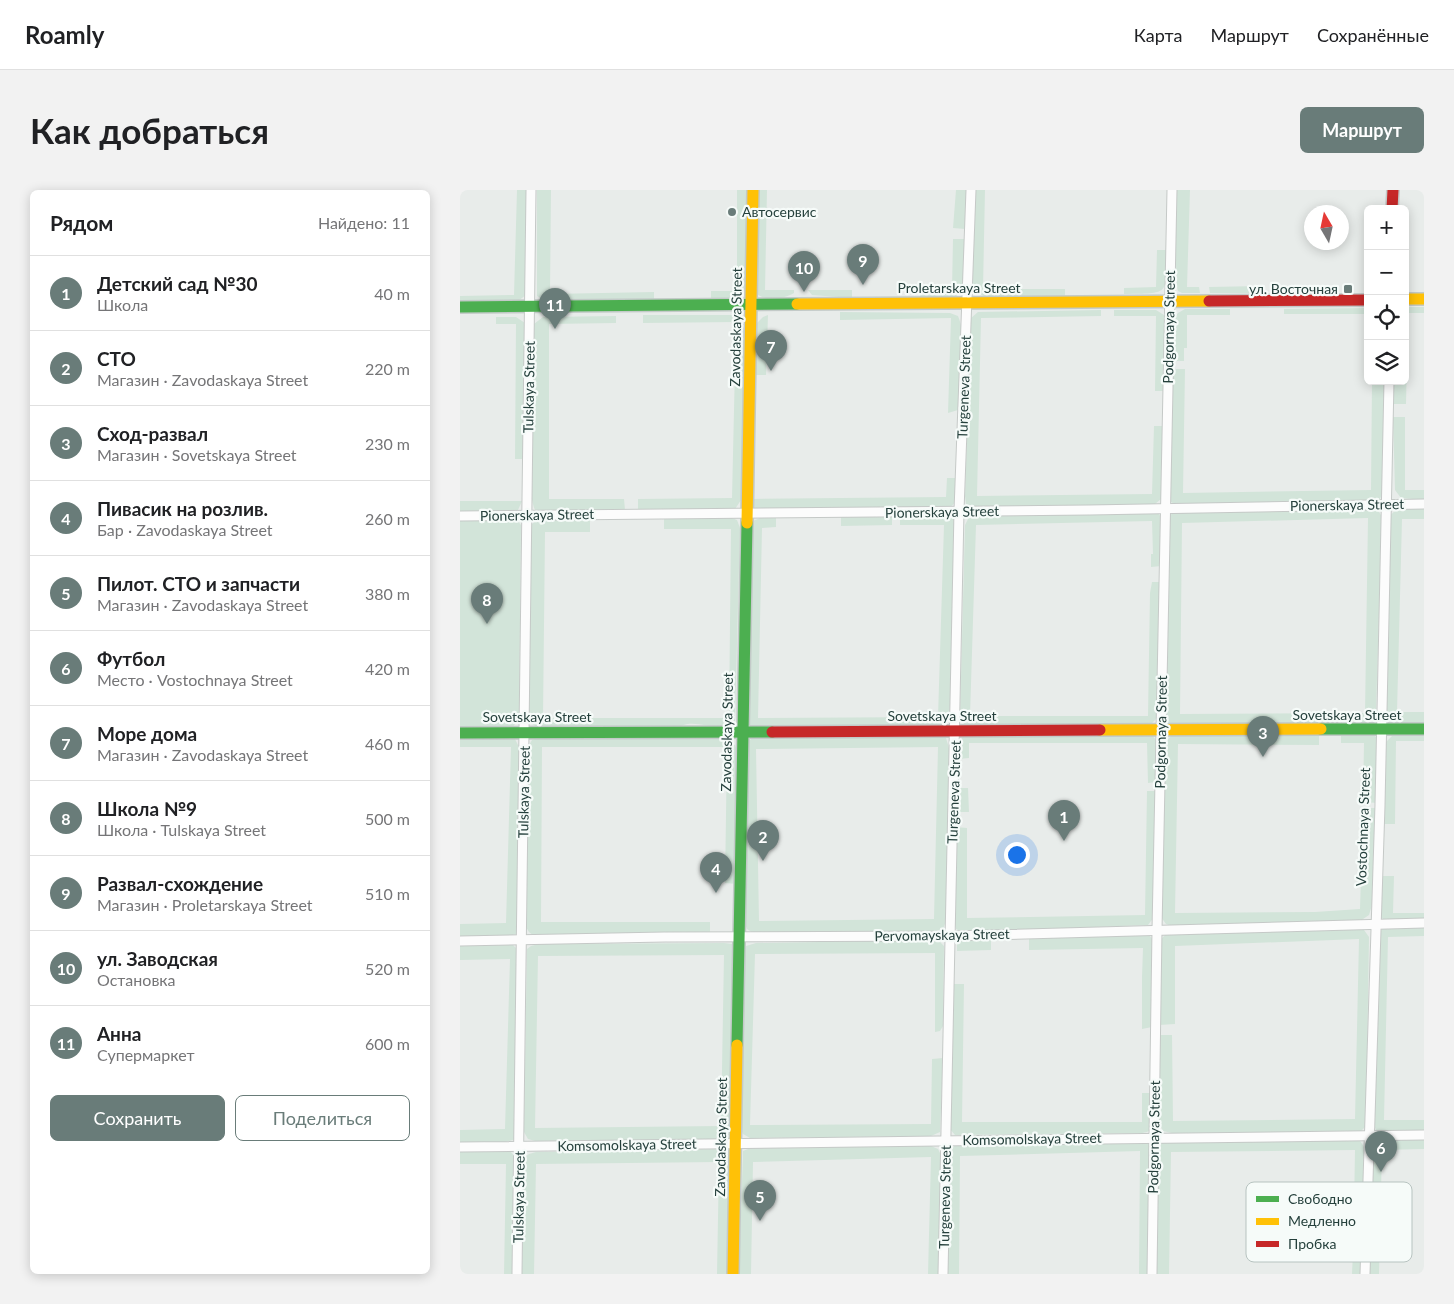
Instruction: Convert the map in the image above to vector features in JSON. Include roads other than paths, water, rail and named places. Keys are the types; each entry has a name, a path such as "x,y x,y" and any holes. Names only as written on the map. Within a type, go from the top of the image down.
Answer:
{"street":[{"name":"Tulskaya Street","path":"517,1274 532,190"},
{"name":"Zavodaskaya Street","path":"733,1274 753,190"},
{"name":"Turgeneva Street","path":"943,1274 959,511 970,190"},
{"name":"Podgornaya Street","path":"1152,1274 1160,730 1172,190"},
{"path":"1392,190 1392,205"},
{"path":"1409,299 1424,299"},
{"name":"Proletarskaya Street","path":"460,307 1364,300"},
{"name":"Vostochnaya Street","path":"1368,1182 1380,806 1380,730 1388,505 1390,385"},
{"name":"Pionerskaya Street","path":"460,516 746,514 1424,504"},
{"name":"Sovetskaya Street","path":"460,732 742,733 1424,729"},
{"name":"Pervomayskaya Street","path":"460,941 950,936 1424,923"},
{"name":"Komsomolskaya Street","path":"460,1147 1424,1135"}],"place":[{"name":"Автосервис","path":"732,212"},
{"name":"Развал-схождение","path":"863,285"},
{"name":"ул. Восточная","path":"1348,289"},
{"name":"ул. Заводская","path":"804,292"},
{"name":"Анна","path":"555,329"},
{"name":"Море дома","path":"771,371"},
{"name":"Школа №9","path":"487,624"},
{"name":"Сход-развал","path":"1263,757"},
{"name":"Детский сад №30","path":"1064,841"},
{"name":"СТО","path":"763,861"},
{"name":"Пивасик на розлив.","path":"716,893"},
{"name":"Футбол","path":"1381,1172"},
{"name":"Пилот. СТО и запчасти","path":"760,1221"}]}
